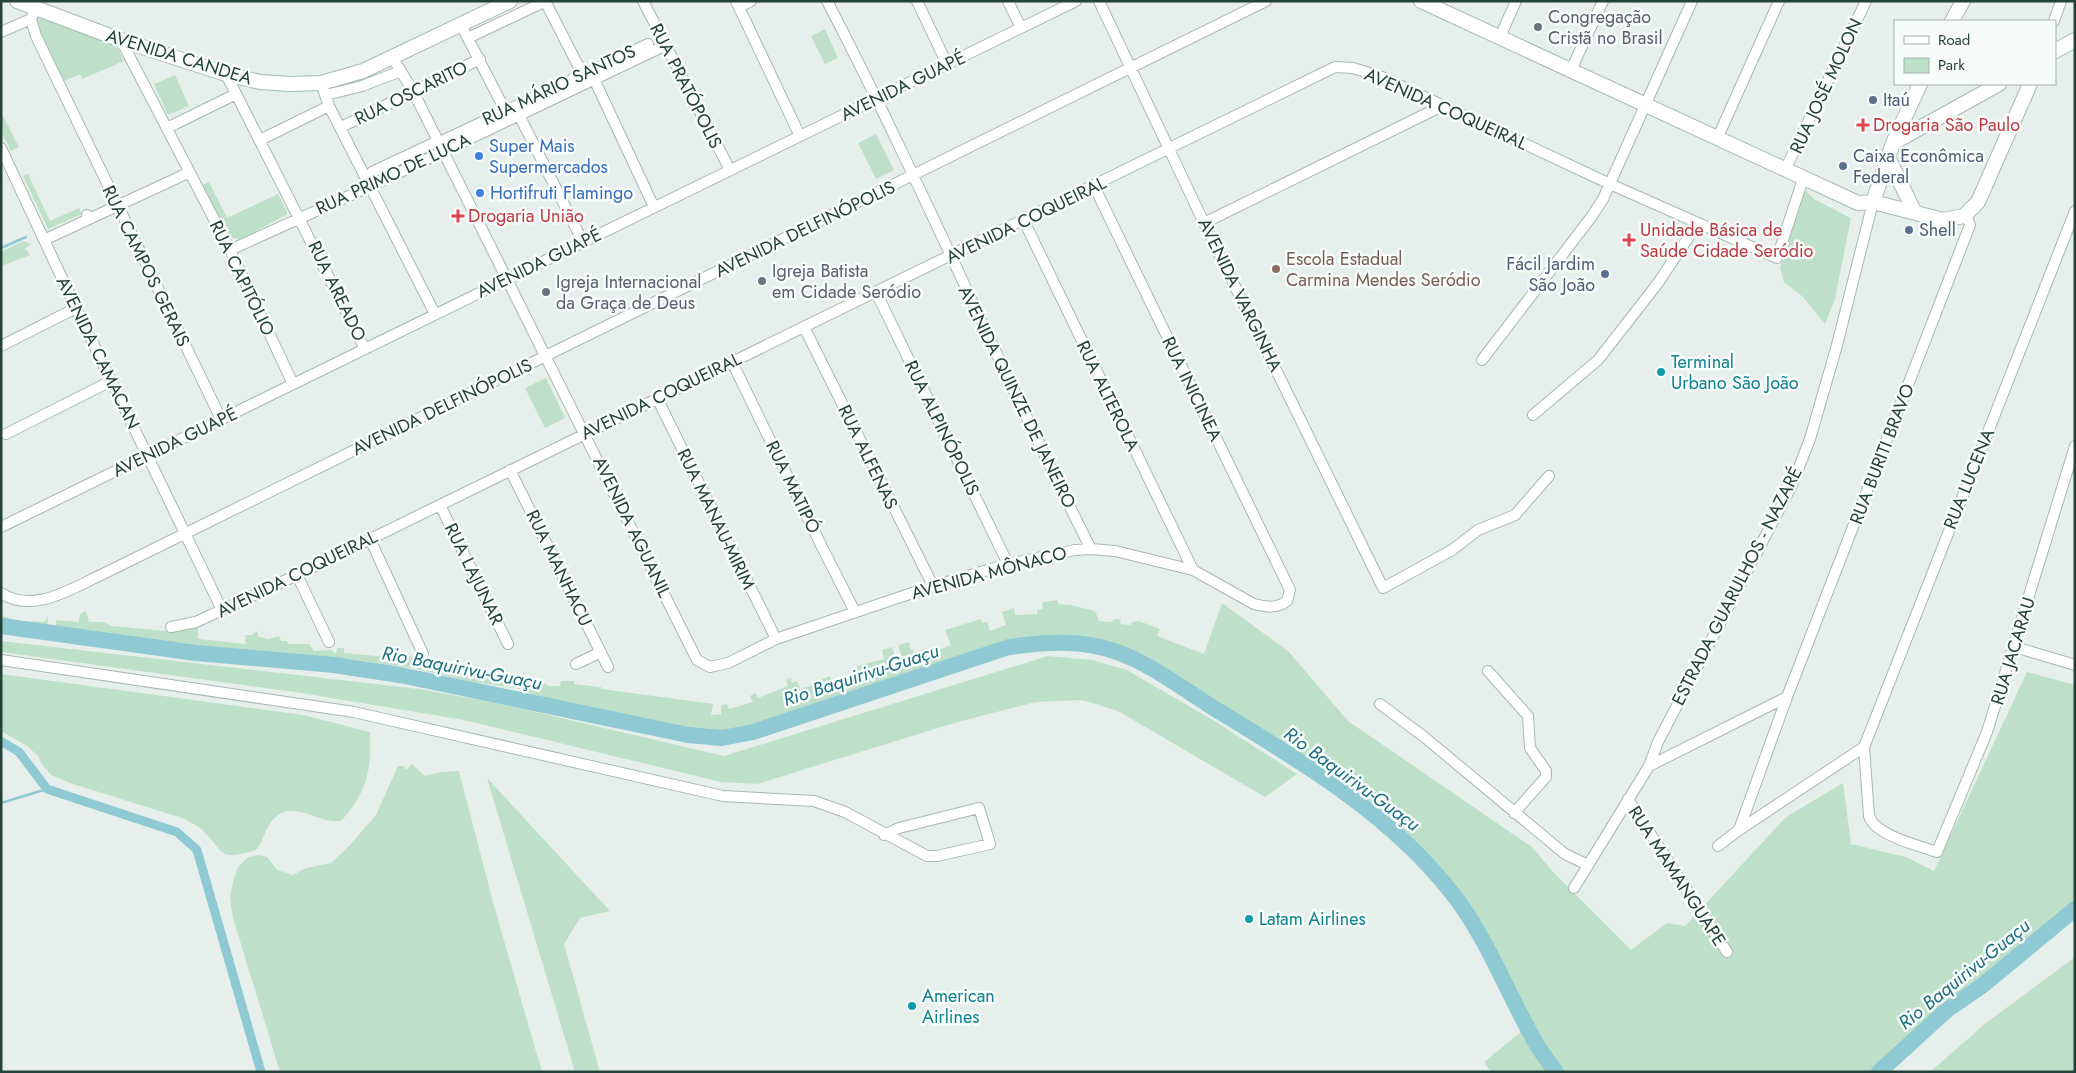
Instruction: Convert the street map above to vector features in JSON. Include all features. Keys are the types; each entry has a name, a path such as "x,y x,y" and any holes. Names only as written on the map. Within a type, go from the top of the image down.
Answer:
{"main road":[{"name":"AVENIDA CANDEA","path":"17,1 33,14 226,74 278,84 323,89 510,1"},
{"path":"1953,20 1963,1"},
{"path":"1426,2 1858,203 1873,202 1943,220 1957,219 1966,215 1978,202 2030,85"},
{"path":"2056,50 2075,40"},
{"path":"1873,202 1893,143 1919,85"},
{"path":"1893,143 1997,85"},
{"path":"2017,85 2022,102"},
{"path":"1906,111 1915,120 1926,124"},
{"path":"1888,157 1915,213"}],"street":[{"path":"470,37 546,1 654,207"},
{"name":"RUA PRATÓPOLIS","path":"643,1 664,46 730,170"},
{"path":"752,1 738,4 800,136"},
{"name":"AVENIDA QUINZE DE JANEIRO","path":"827,1 878,98 1036,440 1091,549"},
{"path":"917,1 948,64"},
{"path":"1008,1 1021,28"},
{"name":"AVENIDA GUAPÉ","path":"1,527 365,349 507,277 583,242 1076,1"},
{"name":"AVENIDA VARGINHA","path":"1099,1 1204,223 1383,588 1452,550 1478,530 1515,515 1549,476"},
{"name":"AVENIDA DELFINÓPOLIS","path":"1,593 18,600 48,599 186,533 1266,1"},
{"path":"1500,37 1516,1"},
{"path":"1571,70 1603,1"},
{"path":"1482,360 1592,216 1610,184 1692,1"},
{"path":"1717,139 1779,1"},
{"name":"RUA JOSÉ MOLON","path":"1786,170 1866,1"},
{"path":"2054,20 2061,1"},
{"path":"1,32 33,14"},
{"name":"RUA CAMPOS GERAIS","path":"33,14 32,27 72,114 221,419"},
{"path":"461,25 470,37 507,115"},
{"name":"RUA CAPITÓLIO","path":"121,40 188,173 230,250 293,384"},
{"name":"RUA MÁRIO SANTOS","path":"372,172 441,140 507,115 588,79 648,44"},
{"name":"RUA PRIMO DE LUCA","path":"230,250 443,151 507,115 519,115 588,79 664,46"},
{"name":"AVENIDA AGUANIL","path":"392,57 441,140 443,151 697,660 710,667"},
{"name":"RUA OSCARITO","path":"341,126 480,59"},
{"name":"AVENIDA COQUEIRAL","path":"170,627 196,622 297,575 585,433 1024,221 1335,67 1365,71 1610,184 1778,258 1803,179"},
{"path":"401,71 362,86 323,89 329,106 341,126 435,314"},
{"name":"RUA AREADO","path":"226,74 365,349"},
{"path":"167,128 236,94"},
{"path":"260,140 329,106"},
{"path":"1204,223 1442,106"},
{"path":"519,115 583,242"},
{"name":"AVENIDA CAMACAN","path":"1,148 222,610"},
{"path":"44,240 88,219 87,215 89,218 188,173"},
{"name":"RUA INICINEA","path":"1094,186 1290,590"},
{"name":"ESTRADA GUARULHOS - NAZARÉ","path":"1574,888 1649,766 1658,742 1792,485 1810,439 1873,202"},
{"name":"RUA LUCENA","path":"1872,824 1864,747 2075,211"},
{"name":"RUA BURITI BRAVO","path":"1739,830 1787,697 1970,225 1966,215"},
{"name":"RUA ALTEROLA","path":"1024,221 1194,570"},
{"path":"1533,415 1598,360 1658,283 1698,223"},
{"name":"RUA ALPINÓPOLIS","path":"876,292 1008,564"},
{"path":"1,346 76,308"},
{"name":"RUA ALFENAS","path":"804,327 933,586"},
{"name":"RUA MATIPÓ","path":"732,362 820,545 856,612"},
{"path":"6,434 111,381"},
{"name":"RUA MANAU-MIRIM","path":"657,398 776,639"},
{"name":"RUA JACARAU","path":"1872,824 1882,831 1937,852 1988,732 2075,446"},
{"name":"RUA MANHACU","path":"510,470 608,667"},
{"name":"RUA LAJUNAR","path":"440,504 508,644"},
{"path":"370,539 423,654"},
{"name":"AVENIDA MÔNACO","path":"710,667 728,663 776,639 933,586 1008,564 1091,549 1146,558 1194,570 1254,604 1263,607 1282,605 1287,600 1290,590"},
{"path":"297,575 329,642"},
{"path":"2015,647 2075,666"},
{"path":"576,664 600,652"},
{"path":"1,660 354,712 723,796 814,801 845,812 884,835 927,856 937,856 990,844 979,808 899,828 884,835"},
{"path":"1488,671 1528,716 1530,748 1546,771 1546,777 1514,813"},
{"path":"1649,766 1787,697"},
{"path":"1380,704 1422,736 1565,854 1588,865"},
{"path":"1658,742 1662,748 1676,752"},
{"path":"1718,846 1864,747"},
{"name":"RUA MAMANGUAPE","path":"1628,799 1727,952"}],"green space":[{"path":"38,18 116,44 124,61 82,79 80,74 62,82 32,21"},
{"path":"825,29 838,58 825,64 811,36"},
{"path":"175,75 189,106 168,115 154,84"},
{"path":"1,112 19,147 11,151 1,132"},
{"path":"876,134 894,170 876,179 858,143"},
{"path":"28,174 50,221 79,208 82,214 48,229 23,176"},
{"path":"209,182 227,218 278,194 287,212 286,215 241,239 226,237 199,187"},
{"path":"1805,190 1814,199 1851,218 1835,299 1825,324 1803,297 1784,282 1780,268"},
{"path":"23,241 32,244 25,248 30,255 1,266 1,252"},
{"path":"546,378 565,418 545,428 525,388"},
{"path":"1057,600 1058,604 1095,611 1099,621 1112,622 1114,619 1121,620 1120,624 1130,625 1132,622 1139,621 1160,629 1157,636 1204,654 1222,603 1288,651 1348,721 1532,847 1555,874 1631,950 1667,923 1685,926 1786,817 1843,783 1851,844 1906,857 1934,871 2027,672 2075,685 2075,909 1988,981 1947,1010 1879,1072 1491,1072 1484,1062 1527,1027 1453,894 1378,812 1272,743 1142,665 1144,660 1114,645 1082,638 1008,642 834,698 796,715 756,726 697,733 633,721 543,698 516,688 473,682 412,668 348,659 254,654 180,643 88,634 56,626 56,620 79,622 80,614 86,611 89,622 103,622 112,626 167,631 198,628 198,639 246,644 245,635 252,635 257,631 259,637 269,639 279,636 281,641 286,641 289,644 309,644 314,651 331,650 336,654 337,648 344,648 344,653 398,658 398,662 407,662 408,656 428,659 429,663 450,666 450,669 493,676 495,666 506,668 508,676 535,679 548,686 560,686 561,681 574,681 574,684 601,687 602,689 713,704 711,715 721,714 721,705 727,704 729,709 753,702 750,696 755,693 758,698 788,686 786,680 791,678 792,683 797,681 800,689 820,683 820,680 830,676 835,688 859,677 857,666 884,659 882,650 892,647 896,659 902,657 898,645 909,642 910,649 916,652 930,648 932,653 951,645 945,630 981,619 982,623 987,622 990,631 1006,625 1002,612 1014,608 1015,615 1037,614 1037,610 1043,609 1042,602"},
{"path":"1,616 21,621 44,622 48,617 47,630 1,620"},
{"path":"1,641 419,689 497,703 724,756 1048,656 1092,660 1127,670 1216,722 1297,774 1265,797 1118,711 1082,700 1036,702 954,723 757,784 721,782 464,720 302,693 1,652"},
{"path":"1,674 303,715 370,732 369,769 357,800 342,820 325,820 297,811 288,811 279,814 271,822 256,850 234,855 227,854 222,852 200,828 182,818 70,783 51,775 43,766 38,756 27,746 1,731"},
{"path":"412,764 425,776 441,772 459,771 494,906 542,1072 280,1072 233,918 230,898 238,867 248,857 258,855 267,857 277,870 293,875 306,868 331,863 350,845 376,815 398,766 403,766 406,770"},
{"path":"487,778 610,911 580,918 564,944 600,1072 575,1072"},
{"path":"2075,957 2075,1072 1930,1072 1986,1023"}],"waterway":[{"path":"1,248 26,237"},
{"name":"Rio Baquirivu-Guaçu","path":"1,626 196,653 334,665 400,675 688,735 722,738 753,732 1009,647 1077,643 1104,648 1142,663 1277,747 1341,789 1400,838 1427,864 1464,910 1485,945 1535,1042 1556,1072"},
{"path":"1,741 19,752 47,789 177,832 197,850 261,1072"},
{"path":"1,803 47,789"},
{"name":"Rio Baquirivu-Guaçu","path":"1879,1072 1947,1010 1983,985 2075,909"}],"place":[{"name":"Congregação Cristã no Brasil","path":"1538,27"},
{"name":"Itaú","path":"1873,100"},
{"name":"Drogaria São Paulo","path":"1863,125"},
{"name":"Super Mais Supermercados","path":"479,156"},
{"name":"Caixa Econômica Federal","path":"1843,166"},
{"name":"Hortifruti Flamingo","path":"480,193"},
{"name":"Drogaria União","path":"458,216"},
{"name":"Shell","path":"1909,230"},
{"name":"Unidade Básica de Saúde Cidade Seródio","path":"1629,240"},
{"name":"Escola Estadual Carmina Mendes Seródio","path":"1276,269"},
{"name":"Fácil Jardim São João","path":"1605,274"},
{"name":"Igreja Batista em Cidade Seródio","path":"762,281"},
{"name":"Igreja Internacional da Graça de Deus","path":"546,292"},
{"name":"Terminal Urbano São João","path":"1661,372"},
{"name":"Latam Airlines","path":"1249,919"},
{"name":"American Airlines","path":"912,1006"}]}
